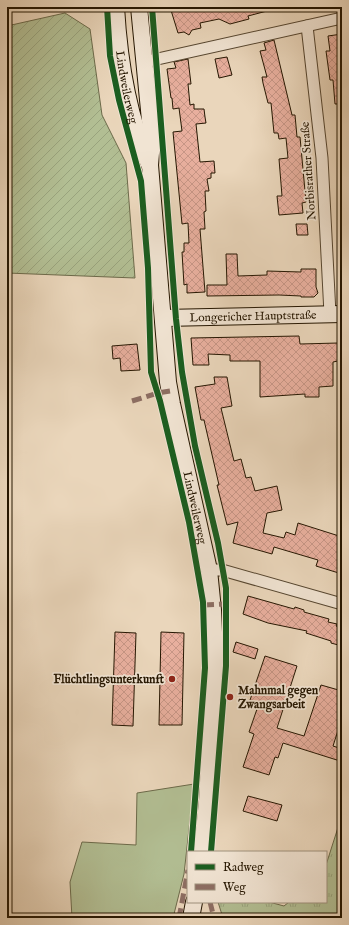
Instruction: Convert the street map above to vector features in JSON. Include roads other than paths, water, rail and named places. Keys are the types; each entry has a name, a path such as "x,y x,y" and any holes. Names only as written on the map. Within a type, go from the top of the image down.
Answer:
{"street":[{"path":"104,7 117,15"},
{"name":"Lindweilerweg","path":"139,7 152,142 150,165 172,404 209,570 213,610 215,654 207,801 202,851"},
{"name":"Lindweilerweg","path":"117,15 131,107 140,143 150,165"},
{"path":"144,62 342,18"},
{"name":"Norbisrather Straße","path":"307,26 322,158 336,314"},
{"name":"Longericher Hauptstraße","path":"164,318 336,314"},
{"path":"209,570 222,570 342,604"},
{"path":"192,918 194,903"},
{"path":"202,903 202,918"}],"place":[{"name":"Flüchtlingsunterkunft","path":"172,679"},
{"name":"Mahnmal gegen Zwangsarbeit","path":"230,697"}]}
